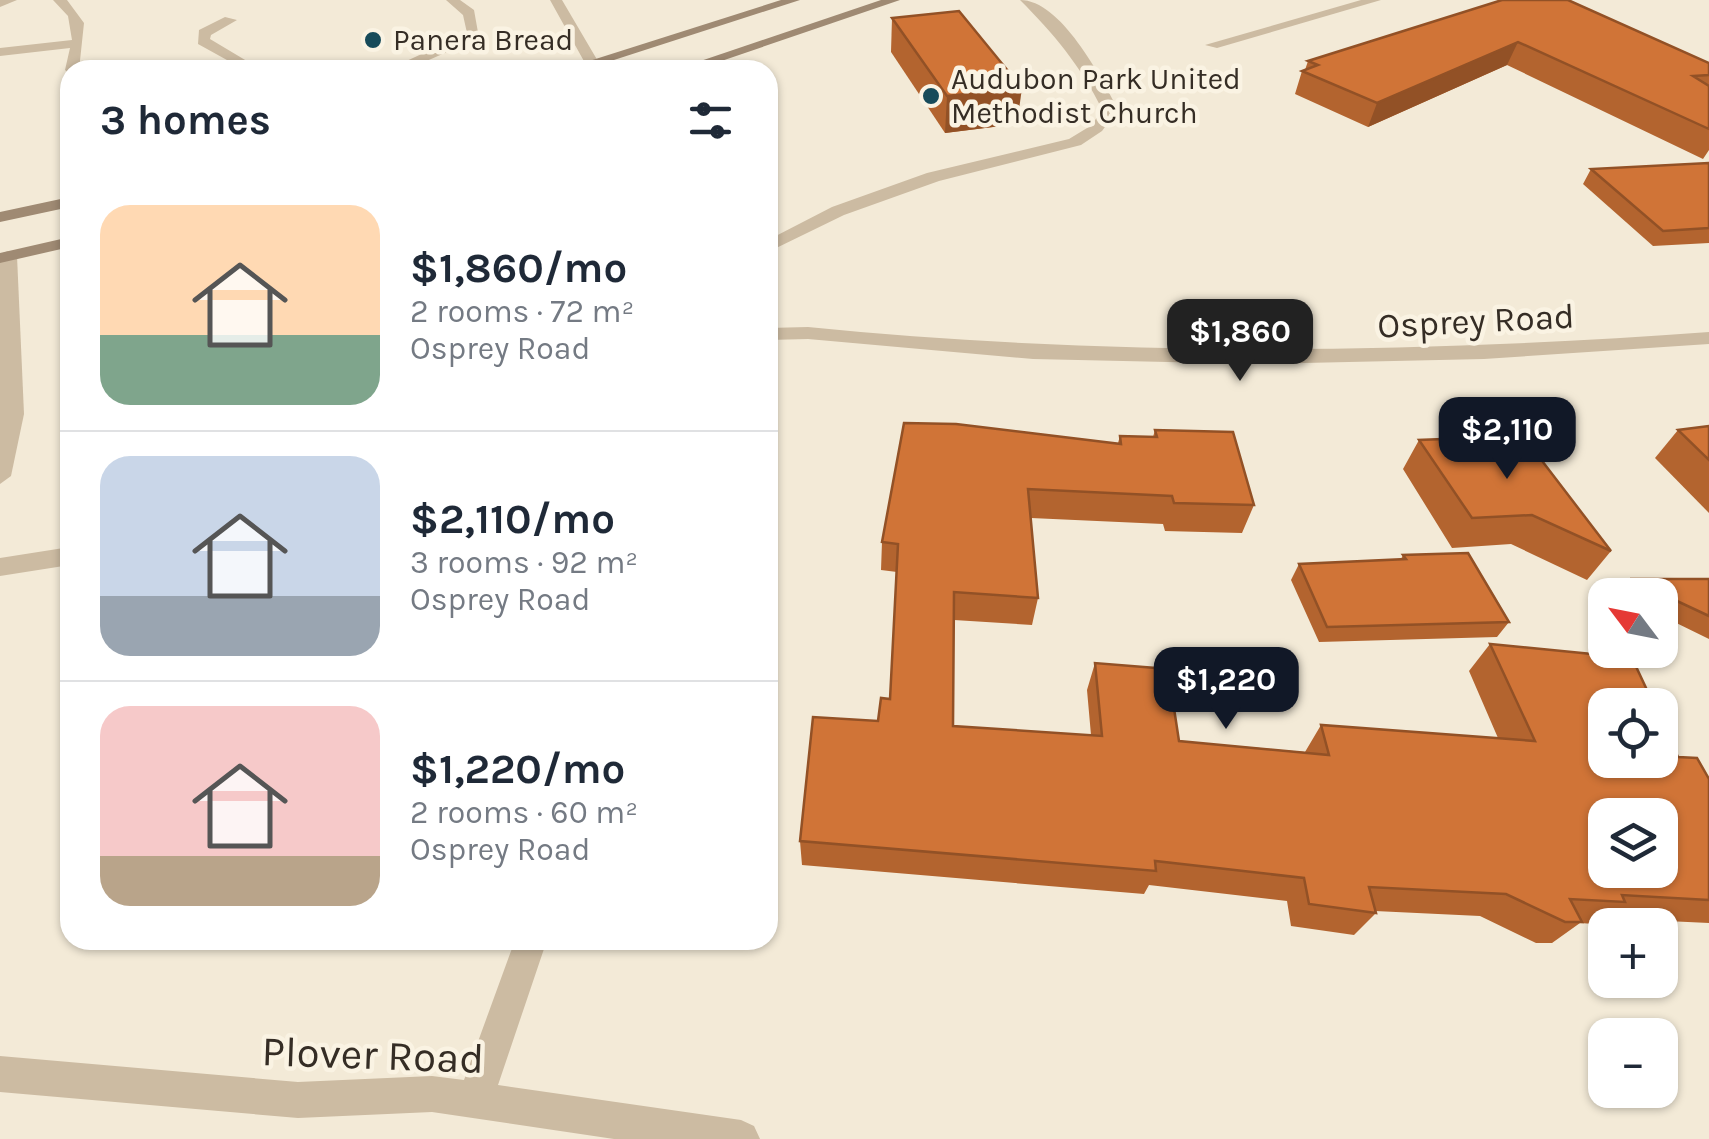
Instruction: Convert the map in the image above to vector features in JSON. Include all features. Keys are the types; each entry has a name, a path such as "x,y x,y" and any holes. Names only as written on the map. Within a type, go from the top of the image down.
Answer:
{"main road":[{"path":"612,60 794,0"},
{"path":"711,60 894,0"},
{"path":"0,217 60,204"},
{"path":"4,257 60,244"}],"street":[{"path":"0,3 11,0"},
{"path":"59,0 75,14 82,31 74,60"},
{"path":"417,60 474,35 468,13 452,0"},
{"path":"556,0 587,60"},
{"path":"778,242 838,211 933,177 1074,142 1097,128 1110,109 1090,69 1042,11 1026,0"},
{"path":"1212,45 1374,0"},
{"path":"230,20 204,33 203,41 238,60"},
{"path":"0,52 78,44"},
{"path":"0,476 13,414 4,257"},
{"name":"Osprey Road","path":"778,334 808,332 1112,357 1330,361 1522,353 1709,338"},
{"path":"0,567 60,558"},
{"path":"474,1102 527,950"},
{"name":"Plover Road","path":"0,1074 298,1100 432,1094 740,1139"}],"building":[{"path":"1502,0 1568,0 1709,63 1709,75 1693,76 1709,86 1709,129 1518,42 1377,103 1302,71 1318,65 1308,61"},
{"path":"959,11 1022,88 947,96 892,18"},
{"path":"1709,163 1709,228 1663,231 1591,169"},
{"path":"904,423 956,424 1121,444 1120,436 1157,437 1155,430 1233,432 1254,505 1174,503 1172,496 1028,489 1038,598 954,592 953,726 1102,736 1095,663 1168,669 1179,741 1329,755 1321,725 1535,741 1490,644 1588,654 1588,668 1637,668 1646,688 1588,688 1588,778 1678,778 1678,757 1697,758 1709,779 1709,900 1622,895 1625,902 1570,899 1582,922 1565,922 1506,894 1369,887 1376,913 1309,904 1304,878 1155,861 1156,871 800,841 813,717 878,721 881,698 890,699 898,544 882,542"},
{"path":"1709,426 1709,460 1678,430"},
{"path":"1523,436 1611,551 1532,515 1472,518 1419,440"},
{"path":"1468,553 1509,622 1327,627 1299,564 1406,559 1403,555"},
{"path":"1678,579 1709,579 1709,616 1678,601"}],"place":[{"name":"Panera Bread","path":"373,40"},
{"name":"Audubon Park United Methodist Church","path":"931,96"}]}
